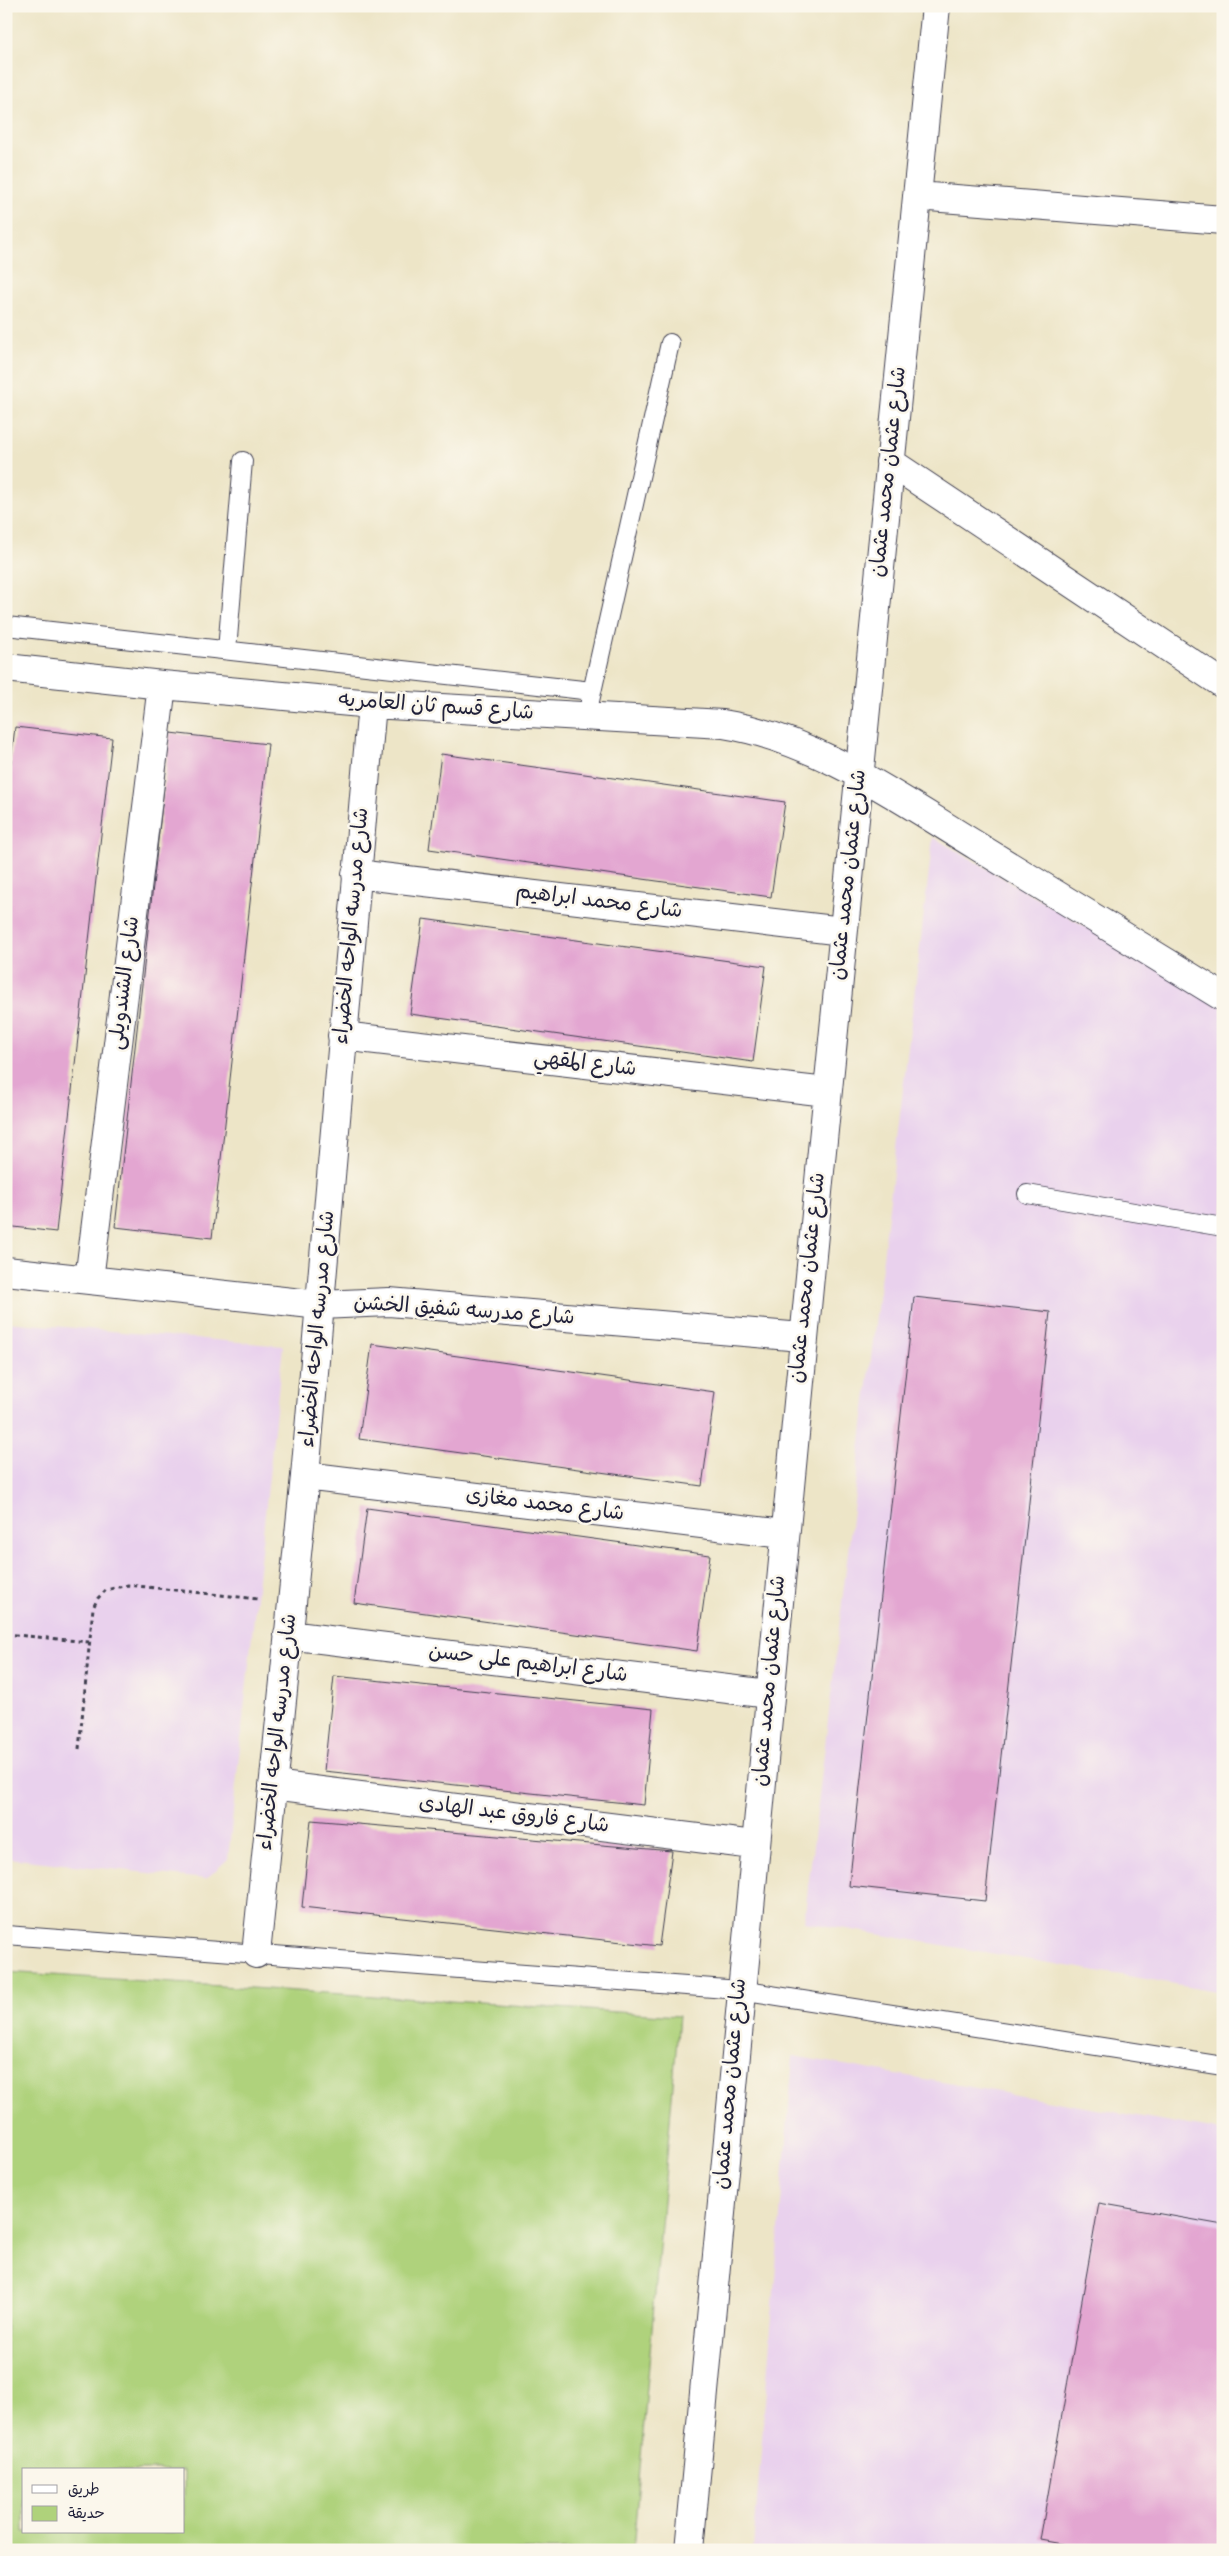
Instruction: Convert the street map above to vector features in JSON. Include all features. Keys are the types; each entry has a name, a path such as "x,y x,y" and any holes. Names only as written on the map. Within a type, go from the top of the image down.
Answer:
{"street":[{"name":"شارع عثمان محمد عثمان","path":"689,2550 802,1337 936,6"},
{"path":"917,196 1223,220"},
{"path":"890,462 1223,684"},
{"name":"شارع قسم ثان العامريه","path":"6,668 162,685 372,704 590,704 749,728 788,742 858,774 1223,996"},
{"name":"شارع الشندويلى","path":"89,1280 162,685"},
{"name":"شارع مدرسه الواحه الخضراء","path":"256,1954 305,1476 372,704"},
{"name":"شارع محمد ابراهيم","path":"356,874 843,931"},
{"name":"شارع المقهي","path":"342,1036 827,1092"},
{"name":"شارع مدرسه شفيق الخشن","path":"6,1271 320,1305 389,1302 802,1337"},
{"name":"شارع محمد مغازى","path":"305,1476 784,1534"},
{"name":"شارع ابراهيم على حسن","path":"288,1635 768,1694"},
{"name":"شارع فاروق عبد الهادى","path":"273,1785 754,1845"}],"lane":[{"path":"6,626 227,650 590,704 670,343"},
{"path":"227,650 243,461"},
{"path":"1028,1194 1223,1227"},
{"path":"6,1935 740,1990 1223,2066"}],"path":[{"path":"79,1749 93,1608 98,1598 106,1590 116,1586 128,1585 291,1601"},
{"path":"6,1634 89,1642"}],"shaded area":[{"path":"933,837 1223,1007 1223,1992 804,1922"},
{"path":"6,1322 283,1346 228,1859 206,1879 6,1858"},
{"path":"793,2056 1223,2131 1223,2550 753,2550"}],"green space":[{"path":"6,1972 679,2016 633,2550 6,2550"}],"building":[{"path":"15,727 112,738 56,1232 6,1226 6,802"},
{"path":"170,733 268,744 212,1238 115,1227"},
{"path":"441,754 785,802 771,897 429,849"},
{"path":"423,919 766,966 753,1062 410,1014"},
{"path":"914,1297 1050,1312 985,1901 849,1886"},
{"path":"372,1344 715,1392 702,1486 359,1439"},
{"path":"367,1508 710,1555 697,1651 354,1603"},
{"path":"334,1676 653,1709 644,1805 324,1771"},
{"path":"311,1820 672,1851 659,1946 302,1907"},
{"path":"1099,2203 1223,2225 1223,2550 1095,2550 1040,2540"}]}
